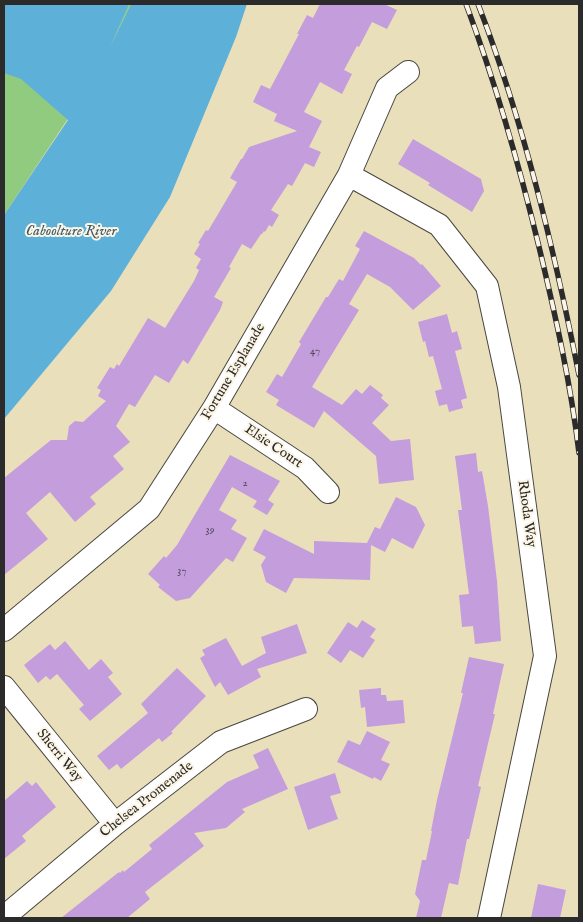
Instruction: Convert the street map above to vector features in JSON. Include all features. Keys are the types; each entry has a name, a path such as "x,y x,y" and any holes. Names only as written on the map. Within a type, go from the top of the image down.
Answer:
{"street":[{"name":"Fortune Esplanade","path":"4,630 148,509 214,408 349,176 386,88 408,72"},
{"name":"Rhoda Way","path":"349,176 439,225 487,286 509,387 546,656 489,918"},
{"name":"Elsie Court","path":"214,408 305,468 328,492"},
{"name":"Sherri Way","path":"4,688 115,824"},
{"name":"Chelsea Promenade","path":"4,917 115,824 221,742 306,709"}],"green space":[{"path":"4,4 131,4 95,78 4,215"}],"water":[{"name":"Caboolture River","path":"4,4 129,4 110,47 131,4 247,4 236,37 170,197 111,291 4,419 4,215 68,120 21,79 4,73"}],"building":[{"path":"320,4 384,4 397,10 387,29 372,22 344,70 352,74 342,94 320,82 304,112 322,121 309,147 321,152 314,167 305,163 292,186 288,184 271,210 279,215 272,227 269,225 251,249 242,244 214,297 223,302 220,310 188,364 183,360 169,383 155,375 135,407 129,404 116,426 130,442 113,456 124,469 90,497 96,504 75,522 50,492 26,513 48,539 4,575 4,478 51,440 67,440 69,426 75,421 83,422 106,401 98,396 101,390 97,388 110,367 114,369 117,364 119,366 148,318 165,328 194,281 199,270 196,268 201,259 194,254 200,244 198,243 206,230 208,231 237,182 230,178 249,147 297,131 274,121 277,114 253,102 261,85 270,89 307,15 313,18"},
{"path":"413,139 481,179 484,191 472,212 398,164"},
{"path":"364,231 414,258 422,264 441,286 413,310 390,287 367,274 349,304 359,310 312,387 342,405 356,389 362,394 370,385 383,395 381,398 389,405 372,423 391,441 410,439 414,480 379,484 376,456 324,411 314,428 276,405 279,400 266,392 277,374 282,377 301,344 299,342 326,297 328,297 339,279 343,281 360,249 355,246"},
{"path":"447,314 452,333 457,331 462,349 455,351 467,398 461,400 463,408 449,412 447,404 439,406 435,391 442,389 433,356 429,357 418,322"},
{"path":"476,453 478,472 482,471 488,506 497,581 501,641 475,644 473,626 462,627 459,595 469,594 458,510 462,510 455,456"},
{"path":"230,455 280,481 268,500 274,504 267,515 253,507 257,501 232,487 219,510 237,520 231,529 247,538 233,562 226,558 190,598 176,601 158,587 160,585 148,574 177,545"},
{"path":"396,497 416,507 425,525 413,549 392,538 385,552 371,545 370,580 294,578 286,593 266,582 261,565 266,557 253,550 264,529 314,554 314,541 367,543 375,527 380,529"},
{"path":"362,620 376,629 370,637 375,640 363,658 350,650 341,663 327,653 348,622 357,628"},
{"path":"297,624 307,653 257,669 261,677 228,695 220,682 215,687 200,658 205,655 202,650 226,638 242,666 266,653 261,637"},
{"path":"65,641 89,670 101,659 113,673 108,677 122,694 90,721 79,709 84,705 57,674 50,680 46,676 38,683 24,665 50,644 55,650"},
{"path":"469,657 504,664 493,714 495,714 478,786 481,787 469,839 467,839 458,885 449,883 441,918 416,918 420,901 415,894 422,860 426,860 437,800 463,693 461,693"},
{"path":"177,668 206,696 171,732 173,733 162,742 159,738 121,769 117,764 109,770 97,756 148,713 141,704"},
{"path":"381,688 381,695 386,695 387,701 403,700 405,723 367,727 365,707 361,708 359,690"},
{"path":"367,731 390,742 381,760 390,764 381,781 337,762 348,740 360,745"},
{"path":"268,748 288,789 242,809 245,812 226,828 194,833 204,846 145,892 150,899 127,918 61,918 119,872 123,870 124,872 152,849 149,845 227,782 259,768 253,755"},
{"path":"335,773 341,793 330,796 338,819 308,830 294,787"},
{"path":"27,781 32,786 36,782 56,807 22,836 26,841 4,859 4,801"},
{"path":"538,884 566,890 560,918 531,918"}],"railway":[{"path":"466,4 516,157 532,220 552,301 572,402 579,453"},
{"path":"478,4 495,49 524,140 548,234 579,375"}]}
